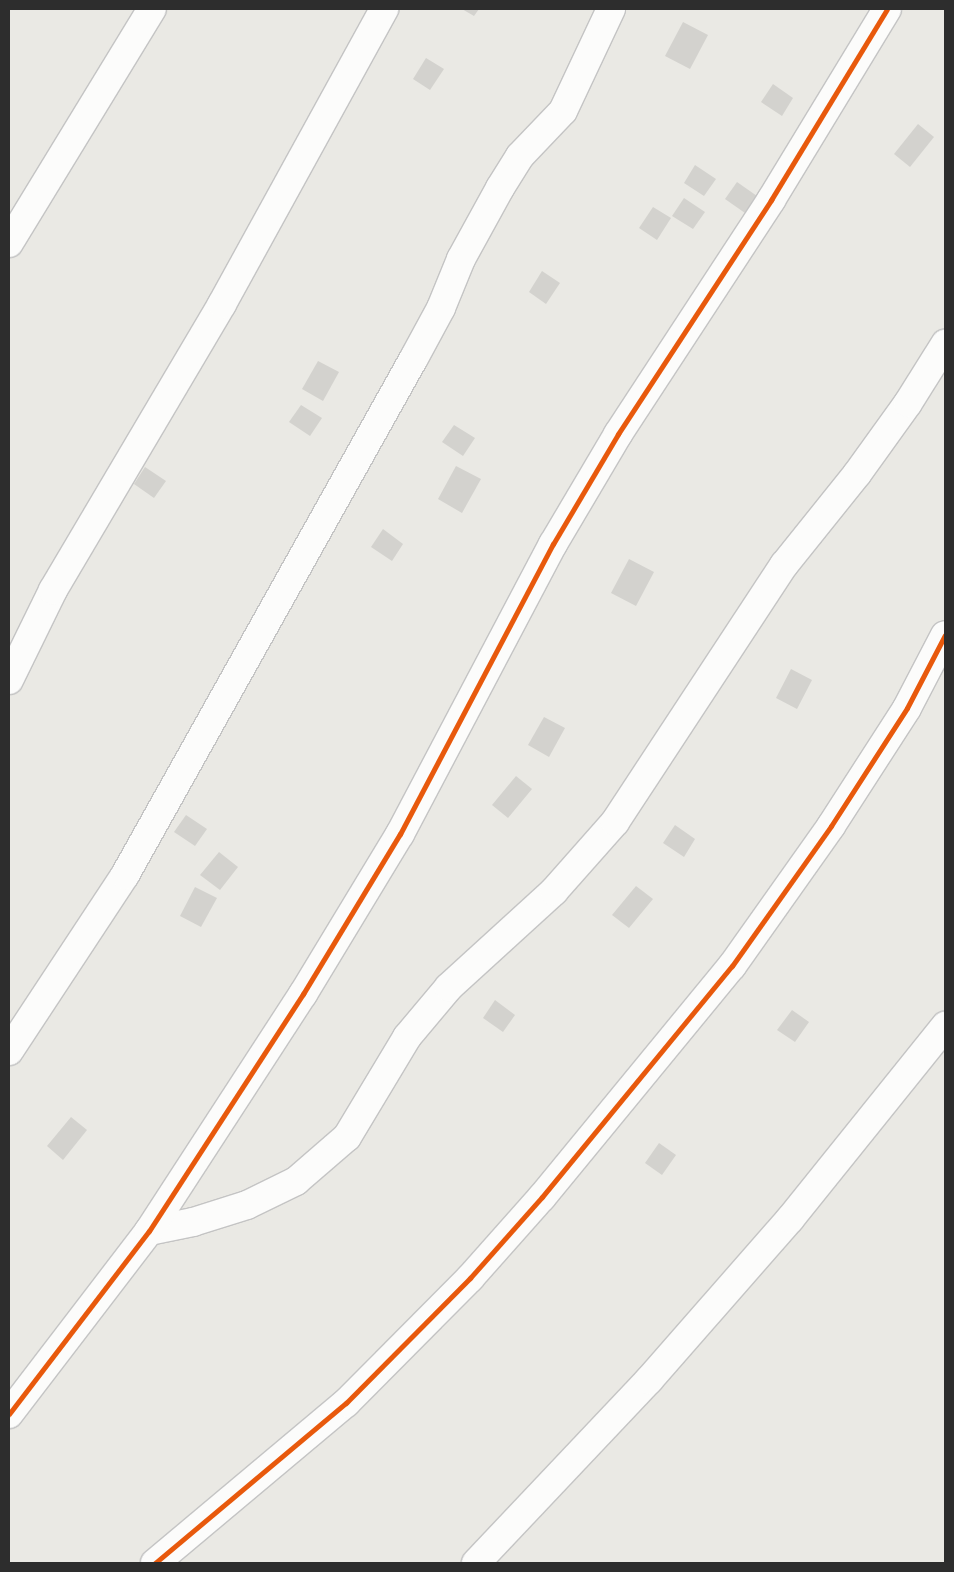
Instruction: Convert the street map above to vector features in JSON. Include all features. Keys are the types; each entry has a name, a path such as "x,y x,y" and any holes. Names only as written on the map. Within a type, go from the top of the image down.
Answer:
{"street":[{"path":"9,244 152,9"},
{"path":"9,680 53,590 222,304 384,9"},
{"path":"9,1051 125,875 414,358 441,308 461,258 500,188 520,156 563,111 612,9"},
{"path":"9,1414 150,1231 378,874 554,544 618,434 766,208 887,9"},
{"path":"150,1231 193,1222 247,1205 296,1181 347,1136 406,1037 449,987 554,891 614,822 784,565 862,467 908,403 945,344"},
{"path":"155,1563 252,1485 346,1403 464,1284 542,1197 732,966 831,826 907,708 945,635"},
{"path":"476,1563 650,1380 790,1219 945,1026"}],"building":[{"path":"462,9 479,9 474,16"},
{"path":"683,22 708,35 690,69 665,56"},
{"path":"426,58 444,69 430,90 413,79"},
{"path":"773,84 793,98 782,116 761,102"},
{"path":"918,124 934,137 910,167 894,154"},
{"path":"695,165 716,179 704,196 684,183"},
{"path":"737,182 757,196 745,213 725,199"},
{"path":"684,198 705,212 693,229 672,216"},
{"path":"653,207 671,218 657,240 639,228"},
{"path":"542,271 560,283 546,304 529,292"},
{"path":"318,361 339,372 323,401 302,389"},
{"path":"301,405 322,418 310,436 289,422"},
{"path":"454,425 475,438 463,456 442,442"},
{"path":"456,466 481,479 462,513 438,499"},
{"path":"145,467 166,481 154,498 134,484"},
{"path":"383,529 403,544 392,561 371,547"},
{"path":"629,559 654,572 636,606 611,593"},
{"path":"791,669 812,680 797,709 776,698"},
{"path":"544,717 565,728 549,757 528,745"},
{"path":"516,776 532,789 508,818 492,805"},
{"path":"186,815 207,829 195,846 174,832"},
{"path":"675,825 695,839 684,857 663,843"},
{"path":"219,852 238,867 220,890 200,875"},
{"path":"636,886 653,899 629,928 612,915"},
{"path":"195,887 217,898 201,927 180,916"},
{"path":"495,1000 515,1015 503,1032 483,1018"},
{"path":"792,1010 809,1022 795,1042 777,1030"},
{"path":"71,1117 87,1130 63,1160 47,1146"},
{"path":"659,1143 676,1155 662,1175 645,1163"}],"cycle path":[{"path":"9,1414 149,1231 303,994 400,834 553,544 618,434 771,200 887,9"},
{"path":"155,1563 346,1403 470,1278 542,1197 732,966 831,826 907,708 945,635"}]}
